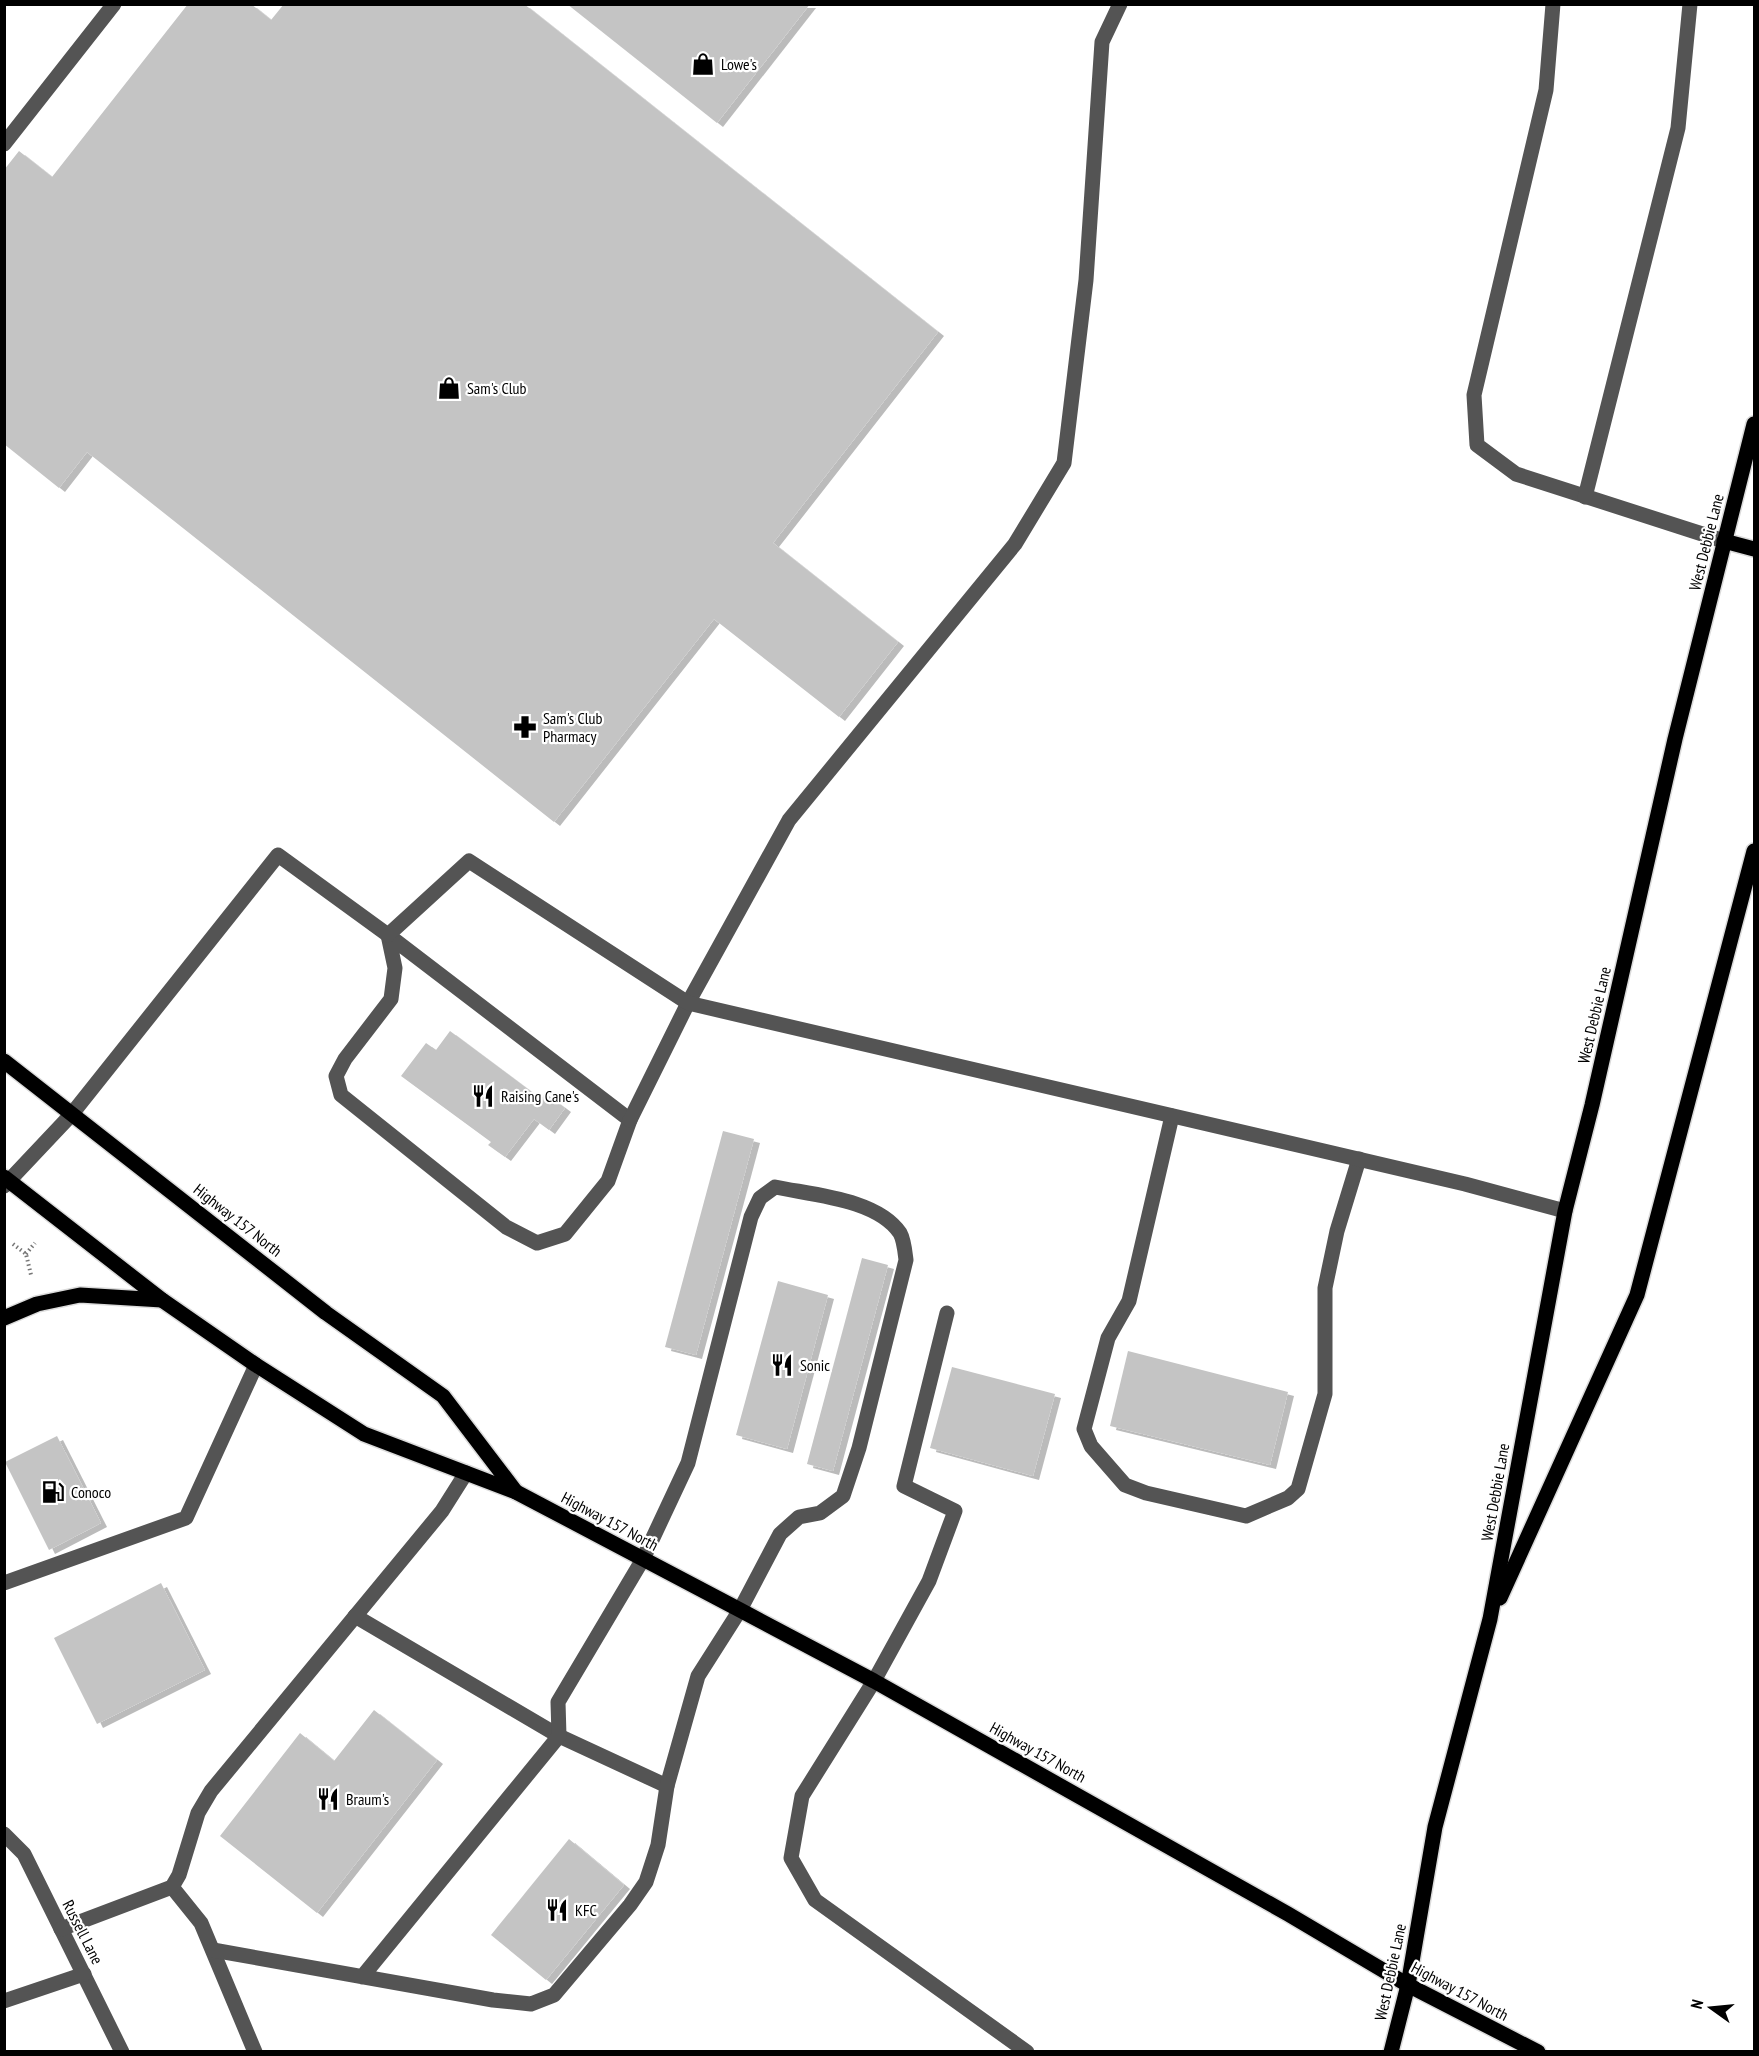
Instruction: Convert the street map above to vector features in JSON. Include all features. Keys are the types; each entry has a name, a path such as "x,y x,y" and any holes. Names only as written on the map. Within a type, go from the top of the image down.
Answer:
{"main road":[{"name":"West Debbie Lane","path":"1392,2052 1408,1984 1436,1827 1491,1619 1565,1211 1592,1105 1675,739 1755,424"},
{"path":"1724,541 1755,549"},
{"name":"West Debbie Lane","path":"1491,1619 1637,1295 1755,850"},
{"name":"Highway 157 North","path":"4,1061 326,1312 443,1396 516,1492"},
{"name":"Highway 157 North","path":"6,1181 162,1300 256,1365 364,1434 516,1492 741,1610 874,1681 1408,1984 1538,2052"},
{"path":"4,1318 37,1304 80,1295 162,1300"}],"street":[{"path":"4,144 114,4"},
{"path":"388,935 395,968 391,999 345,1059 336,1076 341,1095 506,1227 537,1243 564,1234 608,1181 630,1120 688,1003 789,820 1016,544 1064,463 1086,280 1102,42 1120,4"},
{"path":"1553,4 1546,90 1474,395 1477,445 1516,474 1724,541"},
{"path":"1585,497 1678,128 1690,4"},
{"path":"6,1181 71,1115 278,855 388,935 630,1120"},
{"path":"388,935 469,861 688,1003 1465,1184 1565,1211"},
{"path":"1172,1116 1129,1301 1108,1338 1084,1429 1091,1446 1125,1485 1146,1493 1246,1516 1288,1498 1298,1489 1325,1394 1325,1288 1336,1231 1359,1159"},
{"path":"213,1950 362,1977 502,2001 531,2004 554,1995 630,1905 646,1882 658,1845 668,1786 698,1676 741,1610 780,1534 799,1517 820,1513 843,1496 859,1448 906,1260 901,1234 883,1215 851,1203 775,1187 760,1198 751,1217 688,1463 643,1559 558,1702 559,1736 362,1977"},
{"path":"947,1313 904,1486 954,1511 928,1581 874,1681 802,1796 791,1858 815,1900 1027,2052"},
{"path":"4,1583 186,1518 256,1365"},
{"path":"61,1929 172,1887 179,1875 198,1813 211,1791 442,1511 466,1473"},
{"path":"356,1616 559,1736 668,1786"},
{"name":"Russell Lane","path":"4,1834 24,1854 122,2052"},
{"path":"172,1887 201,1923 255,2052"},
{"path":"4,2001 84,1974"}],"path":[{"path":"26,1254 35,1243"},
{"path":"13,1245 26,1254 32,1279"}],"building":[{"name":"Sam's Club","path":"188,4 251,4 271,20 284,4 524,4 938,332 773,543 898,642 839,717 714,619 554,822 87,452 59,488 4,444 4,170 19,151 52,177"},
{"name":"Lowe's","path":"567,4 810,4 717,123"},
{"name":"Raising Cane's","path":"450,1031 541,1099 545,1093 565,1108 549,1130 534,1119 505,1157 488,1145 491,1142 401,1076 426,1043 436,1050"},
{"path":"723,1131 754,1139 696,1355 665,1347"},
{"path":"862,1258 888,1265 833,1471 807,1464"},
{"name":"Sonic","path":"778,1281 828,1295 787,1449 736,1435"},
{"path":"1128,1351 1288,1392 1270,1465 1110,1426"},
{"path":"952,1367 1055,1394 1033,1476 930,1448"},
{"name":"Conoco","path":"57,1436 101,1523 49,1550 5,1462"},
{"path":"161,1583 205,1670 97,1724 54,1638"},
{"name":"Braum's","path":"374,1710 437,1760 317,1913 220,1836 300,1733 334,1761"},
{"name":"KFC","path":"569,1839 624,1885 546,1980 491,1935"}],"place":[{"name":"Lowe's","path":"703,64"},
{"name":"Sam's Club","path":"449,388"},
{"name":"Sam's Club Pharmacy","path":"525,727"},
{"name":"Raising Cane's","path":"483,1096"},
{"name":"Sonic","path":"782,1365"},
{"name":"Conoco","path":"53,1492"},
{"name":"Braum's","path":"328,1799"},
{"name":"KFC","path":"557,1910"}]}
